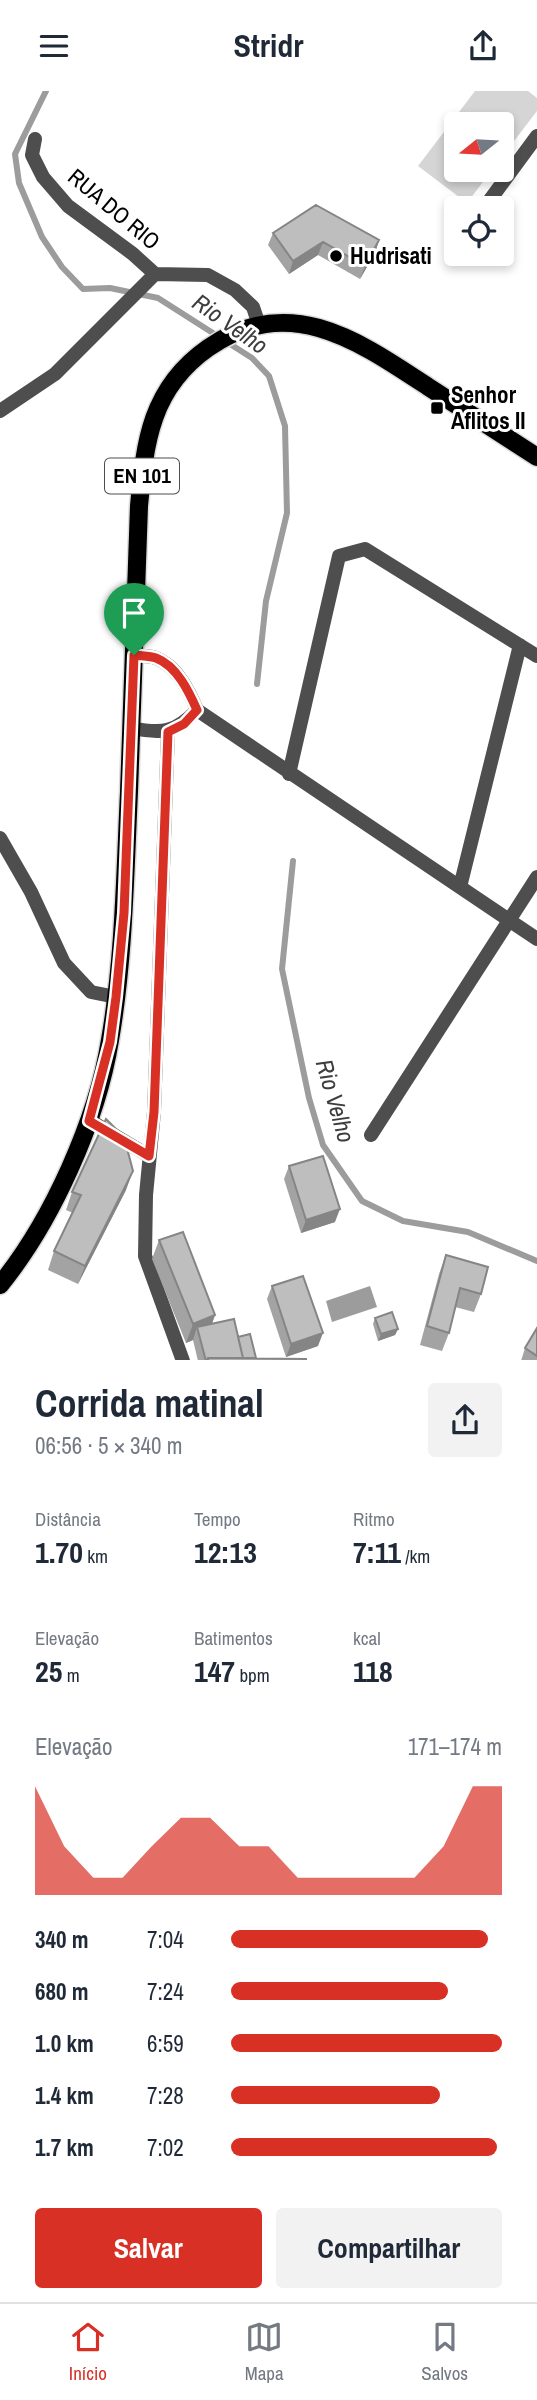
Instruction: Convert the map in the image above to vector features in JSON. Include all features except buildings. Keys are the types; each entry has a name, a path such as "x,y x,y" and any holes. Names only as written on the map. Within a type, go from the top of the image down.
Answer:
{"main road":[{"name":"EN 101","path":"0,1285 56,1198 89,1121 110,1042 124,913 139,506 143,460 160,400 179,372 223,337 259,325 300,323 335,332 370,349 537,457"}],"street":[{"path":"493,196 537,136"},
{"name":"RUA DO RIO","path":"34,139 32,155 43,177 68,206 109,235 155,274"},
{"path":"0,411 55,374 155,274 208,275 235,290 253,307 259,325"},
{"path":"289,774 339,556 366,549 537,656"},
{"path":"460,887 520,645"},
{"path":"134,655 158,659 177,675 189,691 197,710 537,939"},
{"path":"131,728 168,732 184,724 197,710"},
{"path":"168,732 154,1112 149,1156 145,1256 183,1360"},
{"path":"0,838 31,892 64,963 91,992 116,997"},
{"path":"371,1135 537,877"},
{"path":"89,1121 149,1156"}],"shaded area":[{"path":"475,91 528,91 537,98 537,111 514,141 514,112 459,112"},
{"path":"444,132 444,182 483,182 472,196 458,196 418,166"},
{"path":"370,1286 377,1307 332,1322 326,1301"}],"waterway":[{"name":"Rio Velho","path":"46,91 15,154 19,183 42,237 62,267 83,289 110,288 158,298 252,358 269,376 285,426 287,513 266,601 257,684"},
{"name":"Rio Velho","path":"293,861 282,969 309,1098 323,1145 362,1201 403,1221 468,1232 537,1261"}],"place":[{"name":"Hudrisati","path":"336,256"},
{"name":"Senhor Aflitos II","path":"437,408"}],"route":[{"path":"134,655 158,659 177,675 189,691 197,710 184,724 168,732 154,1112 149,1156 89,1121 110,1042 116,997 124,913 134,655"}]}
